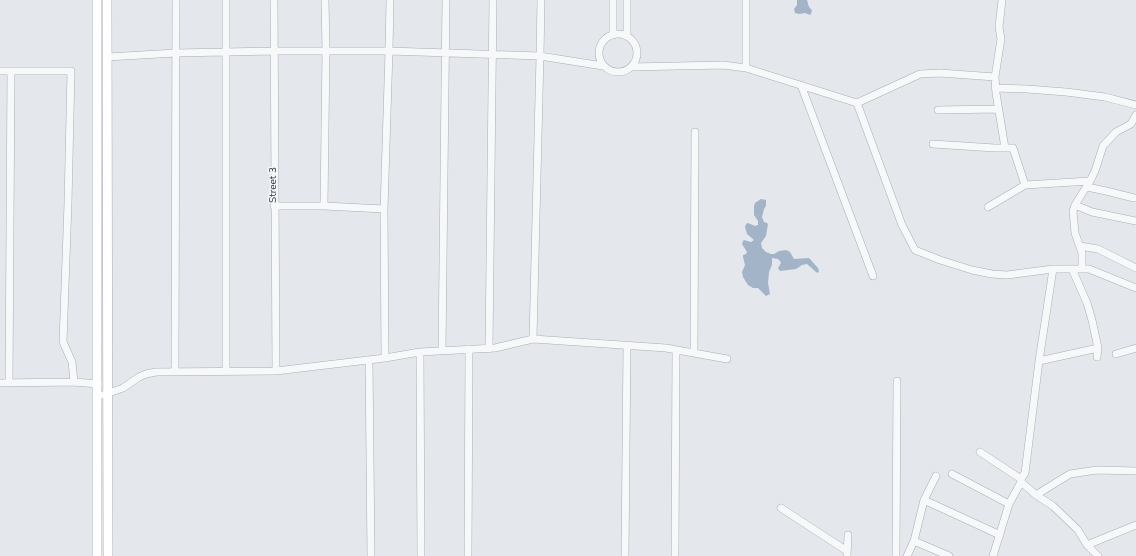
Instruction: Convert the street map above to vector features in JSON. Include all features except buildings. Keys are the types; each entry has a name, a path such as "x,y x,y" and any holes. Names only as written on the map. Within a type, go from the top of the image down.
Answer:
{"main road":[{"path":"97,0 98,556"},
{"path":"107,0 108,556"}],"street":[{"path":"175,372 176,0"},
{"path":"226,0 226,372"},
{"name":"Street 3","path":"274,0 276,371"},
{"path":"324,206 326,0"},
{"path":"385,358 384,209 390,0"},
{"path":"442,351 446,0"},
{"path":"489,349 493,0"},
{"path":"534,339 540,0"},
{"path":"613,0 613,35"},
{"path":"627,0 627,36"},
{"path":"746,0 746,68"},
{"path":"1002,0 999,27 1001,39 995,77 998,109 1006,148"},
{"path":"107,57 176,53 326,50 446,52 540,56 603,66 613,72 620,72 628,70 632,67 637,58 635,44 630,38 623,34 616,34 608,36 603,41 599,48 599,55 603,66"},
{"path":"632,67 723,65 746,68 857,103 920,74 940,73 995,77"},
{"path":"0,71 70,70 68,203 63,342 72,362 74,382"},
{"path":"9,383 11,71"},
{"path":"801,85 872,276"},
{"path":"996,88 1066,92 1105,97 1136,105"},
{"path":"857,103 902,224 915,250 972,270 992,274 1007,275 1052,269 1089,269 1136,288"},
{"path":"938,110 998,109"},
{"path":"1082,269 1082,253 1075,234 1073,211 1075,205 1089,184 1103,146 1116,132 1133,125 1136,115"},
{"path":"694,353 695,132"},
{"path":"933,144 1013,148 1025,186"},
{"path":"988,207 1025,186 1089,184 1106,191 1134,198"},
{"path":"1075,205 1092,212 1136,221"},
{"path":"274,206 324,206 384,209"},
{"path":"1080,246 1098,249 1136,268"},
{"path":"1072,268 1087,303 1092,320 1098,348 1097,357"},
{"path":"993,556 1009,504 1025,473 1052,269"},
{"path":"98,398 123,388 146,374 156,372 276,371 385,358 420,352 489,349 534,339 666,348 727,359"},
{"path":"625,556 627,345"},
{"path":"1039,361 1098,348"},
{"path":"1116,354 1136,348"},
{"path":"468,556 469,349"},
{"path":"674,556 676,350"},
{"path":"420,352 421,556"},
{"path":"369,360 371,556"},
{"path":"896,556 897,381"},
{"path":"0,383 74,382 98,384"},
{"path":"980,452 1021,481 1036,495 1053,506 1078,530 1087,545 1098,556"},
{"path":"1036,495 1070,474 1097,470 1136,471"},
{"path":"952,474 1009,504"},
{"path":"907,556 914,541 924,500 936,476"},
{"path":"924,500 1000,535"},
{"path":"782,508 847,553"},
{"path":"1087,545 1136,525"},
{"path":"847,553 848,535"},
{"path":"914,541 949,556"}],"water":[{"path":"797,0 807,0 809,7 812,10 810,15 805,13 795,13 794,9 797,5"},
{"path":"761,199 766,200 766,206 762,217 764,222 768,224 766,236 761,243 762,248 771,254 786,250 790,252 794,259 809,258 819,271 818,273 816,272 807,264 796,269 780,271 778,268 781,263 780,261 772,258 768,283 770,294 766,296 758,288 753,288 748,285 742,272 745,265 743,255 747,252 742,244 743,241 751,242 754,240 747,234 745,227 748,223 755,226 758,225 758,221 754,215 754,206 755,203"}]}
